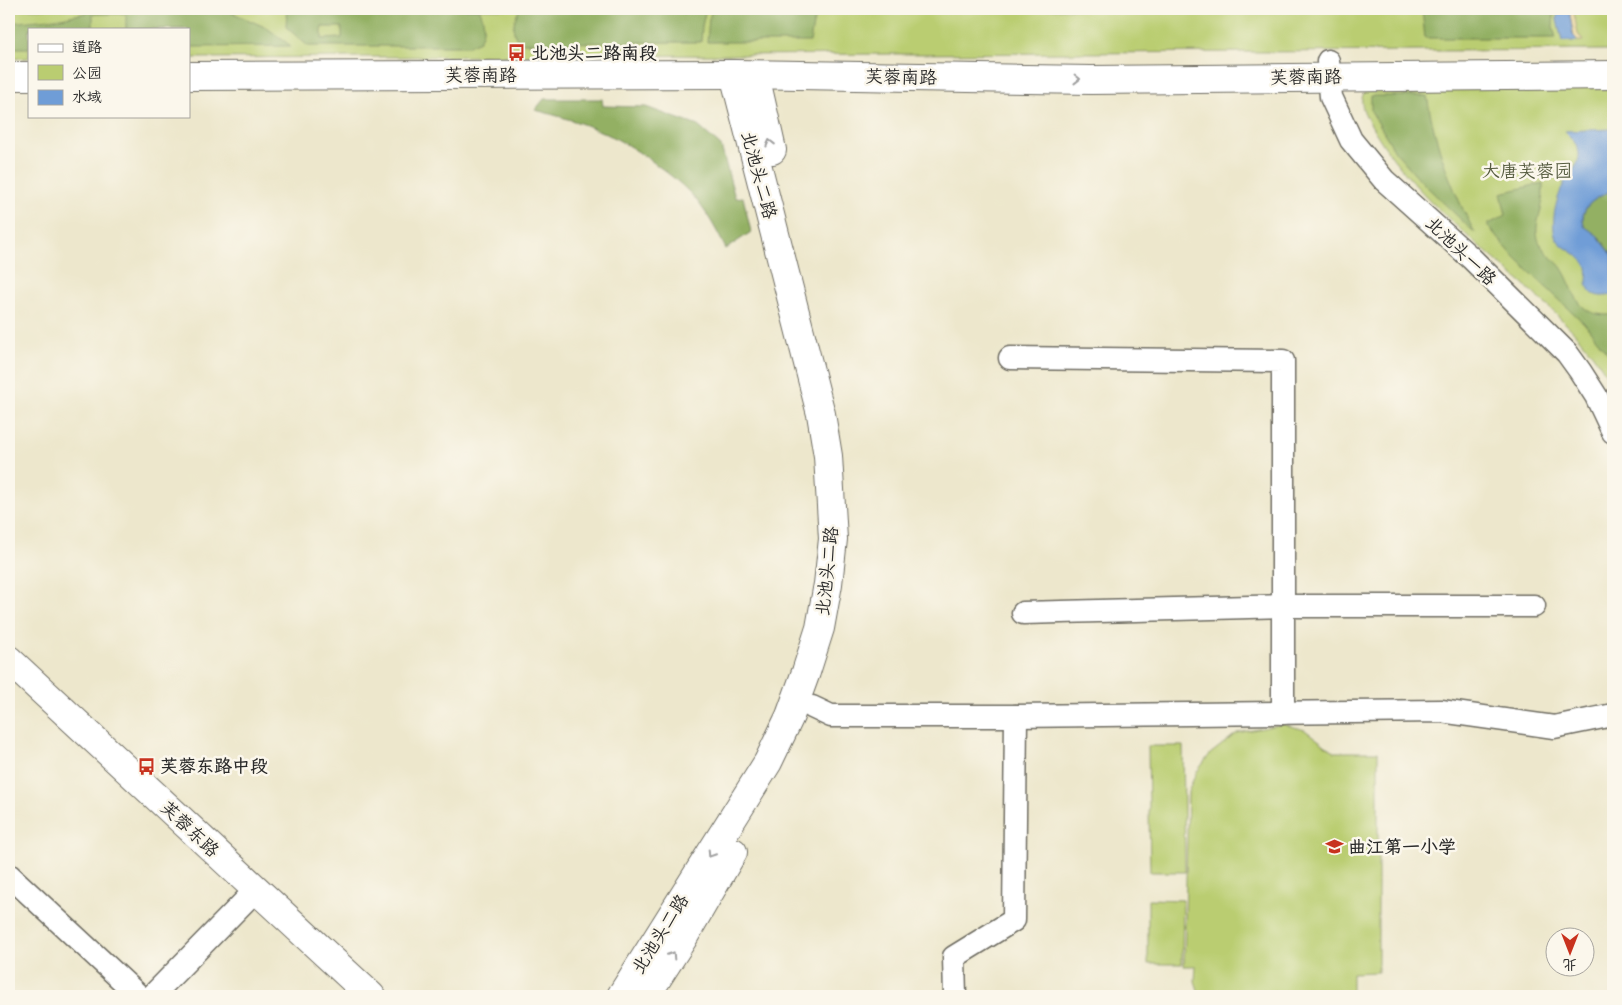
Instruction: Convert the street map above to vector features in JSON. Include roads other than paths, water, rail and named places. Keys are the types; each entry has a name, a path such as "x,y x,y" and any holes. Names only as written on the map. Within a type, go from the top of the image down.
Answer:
{"main road":[{"name":"芙蓉南路","path":"190,76 744,74 1091,80 1328,69 1613,62"},
{"path":"9,63 28,63"},
{"name":"芙蓉南路","path":"190,63 1328,69 1613,75"},
{"name":"北池头二路","path":"646,996 682,940 793,749 812,707 839,614 847,541 845,461 824,358 770,142 744,74"},
{"name":"北池头二路","path":"621,996 768,762 790,716 806,672 820,628 828,584 834,539 828,456 821,414 744,74"},
{"path":"9,76 28,76"},
{"name":"芙蓉东路","path":"9,660 371,996"},
{"name":"芙蓉东路","path":"9,682 246,900 347,996"}],"street":[{"name":"北池头一路","path":"1328,69 1331,97 1352,140 1384,180 1471,258 1566,353 1596,396 1613,432"},
{"path":"1010,358 1283,360 1283,713"},
{"path":"1023,613 1283,606 1534,606"},
{"path":"812,707 831,716 1016,716 1441,711 1554,727 1613,715"},
{"path":"955,996 954,956 1014,920 1016,716"},
{"path":"9,875 139,996"},
{"path":"152,996 246,900"}],"water":[{"path":"1558,9 1569,9 1573,35 1578,41 1562,41 1557,20"},
{"path":"1613,129 1613,189 1591,203 1584,212 1583,218 1584,226 1598,236 1613,256 1613,295 1600,296 1593,294 1588,287 1587,267 1584,262 1564,247 1556,237 1554,219 1561,189 1579,159 1577,146 1565,131"}],"place":[{"name":"北池头二路南段","path":"517,53"},
{"name":"芙蓉东路中段","path":"146,766"},
{"name":"曲江第一小学","path":"1334,847"}],"park label":[{"name":"大唐芙蓉园","path":"1527,171"}]}
